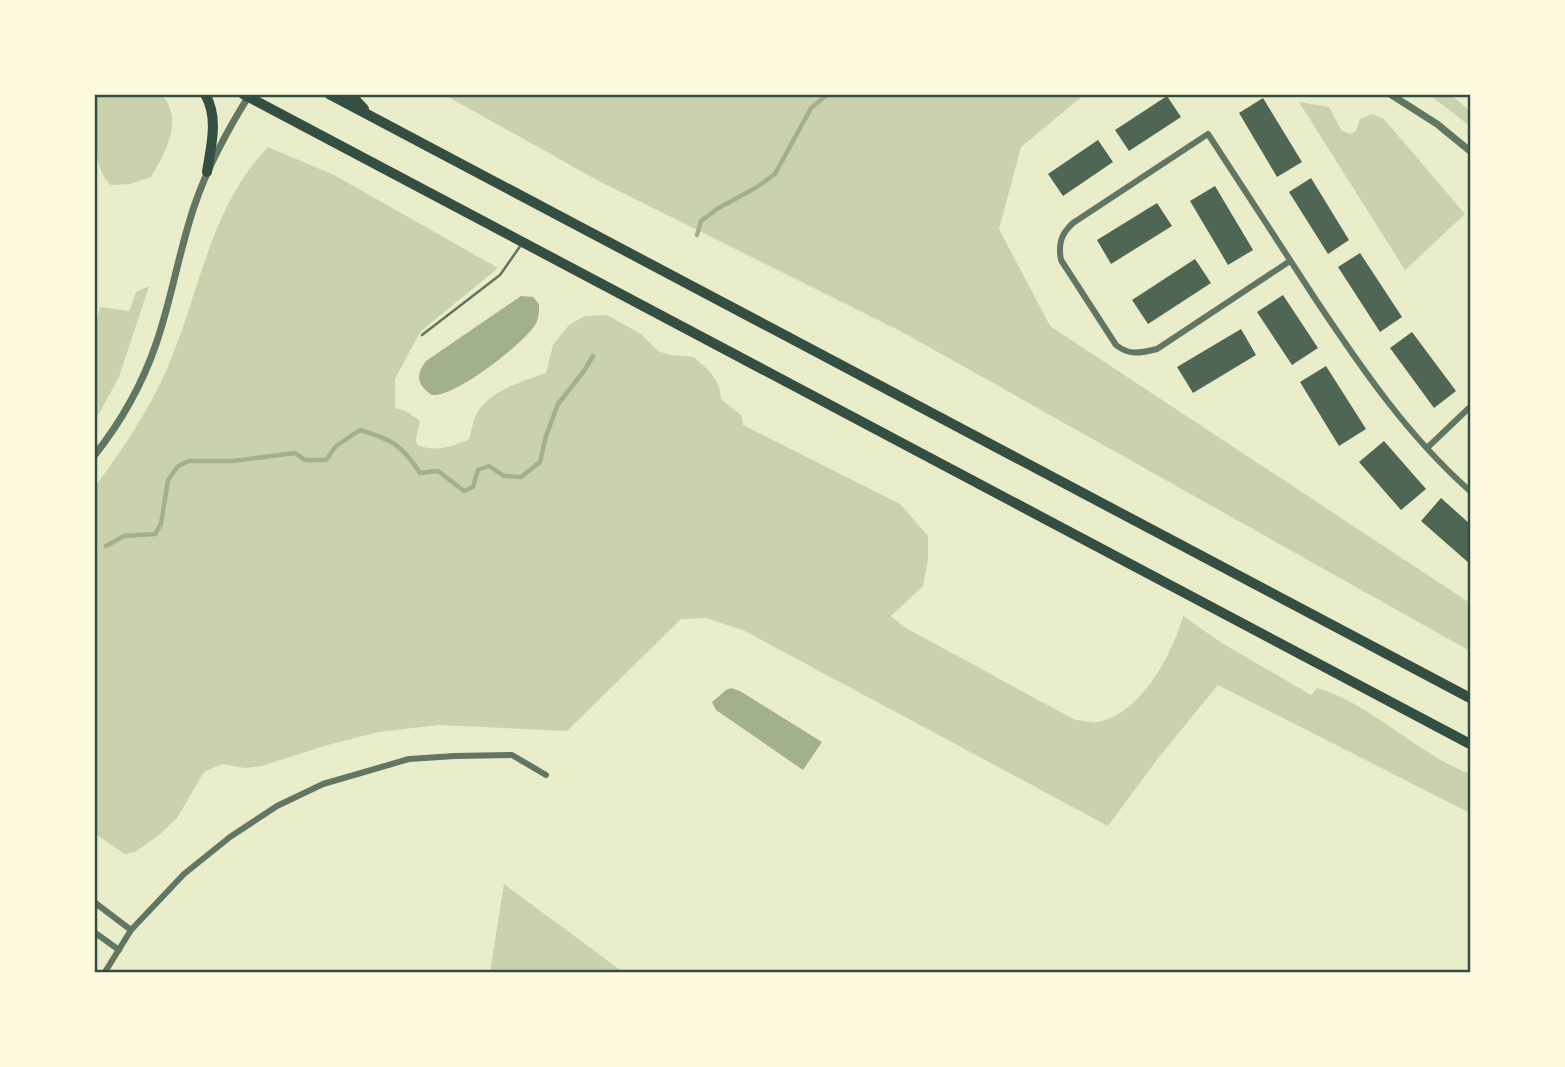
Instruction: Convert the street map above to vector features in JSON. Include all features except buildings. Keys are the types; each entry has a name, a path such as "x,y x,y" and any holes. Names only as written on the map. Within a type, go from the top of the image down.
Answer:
{"highway":[{"path":"205,94 210,103 213,120 207,172"},
{"path":"329,94 1471,698"},
{"path":"349,94 375,119"},
{"path":"247,95 1471,744"}],"street":[{"path":"1390,94 1437,124 1471,151"},
{"path":"94,456 118,423 146,372 157,342 194,207 207,172 247,95"},
{"path":"1290,261 1157,349 1134,354 1125,352 1116,345 1060,260 1060,240 1065,230 1073,223 1209,134 1290,261 1388,405 1471,491"},
{"path":"1427,448 1471,407"},
{"path":"105,972 131,930 184,874 230,836 277,806 323,784 409,759 455,756 512,755 547,775"},
{"path":"94,902 131,930"},
{"path":"94,932 119,950"}],"lane":[{"path":"422,335 500,275 522,242"}],"shaded area":[{"path":"94,95 162,95 172,115 172,125 167,147 151,177 130,184 111,185 105,178 95,143"},
{"path":"445,95 1084,95 1021,147 999,229 1050,326 1470,603 1470,651 904,333 595,179"},
{"path":"1430,95 1451,95 1470,111 1470,126"},
{"path":"1299,102 1329,107 1341,130 1350,134 1356,131 1360,119 1371,114 1383,118 1465,214 1405,270"},
{"path":"268,147 334,175 498,268 420,332 395,379 395,408 406,411 420,421 417,445 443,448 469,439 477,414 487,400 511,386 546,373 553,345 569,325 585,316 607,315 641,334 658,351 694,357 716,380 721,399 742,416 743,425 900,504 928,536 928,560 923,586 891,616 904,627 1075,720 1094,722 1113,717 1140,696 1163,664 1183,616 1222,643 1311,695 1317,688 1337,695 1431,754 1470,774 1470,813 1218,685 1159,757 1108,826 743,630 706,618 681,619 567,731 439,725 378,732 262,766 245,768 222,764 204,772 177,818 159,835 135,852 125,854 94,833 95,487 134,430 160,385 219,224 248,171"},
{"path":"149,286 119,377 95,421 95,326 100,307 129,311 136,292"},
{"path":"521,296 533,297 539,304 537,320 528,334 487,368 456,388 432,395 423,387 419,375 426,361"},
{"path":"731,688 822,742 803,770 716,710 712,702"},
{"path":"504,884 623,972 490,972"}],"waterway":[{"path":"697,235 701,221 775,174 811,108 828,94"},
{"path":"106,546 124,536 155,534 161,524 168,480 178,466 189,461 233,461 295,453 305,460 326,460 336,446 360,430 395,444 420,473 438,471 464,491 473,487 478,470 489,466 504,476 521,477 540,462 558,404 593,356"}]}
